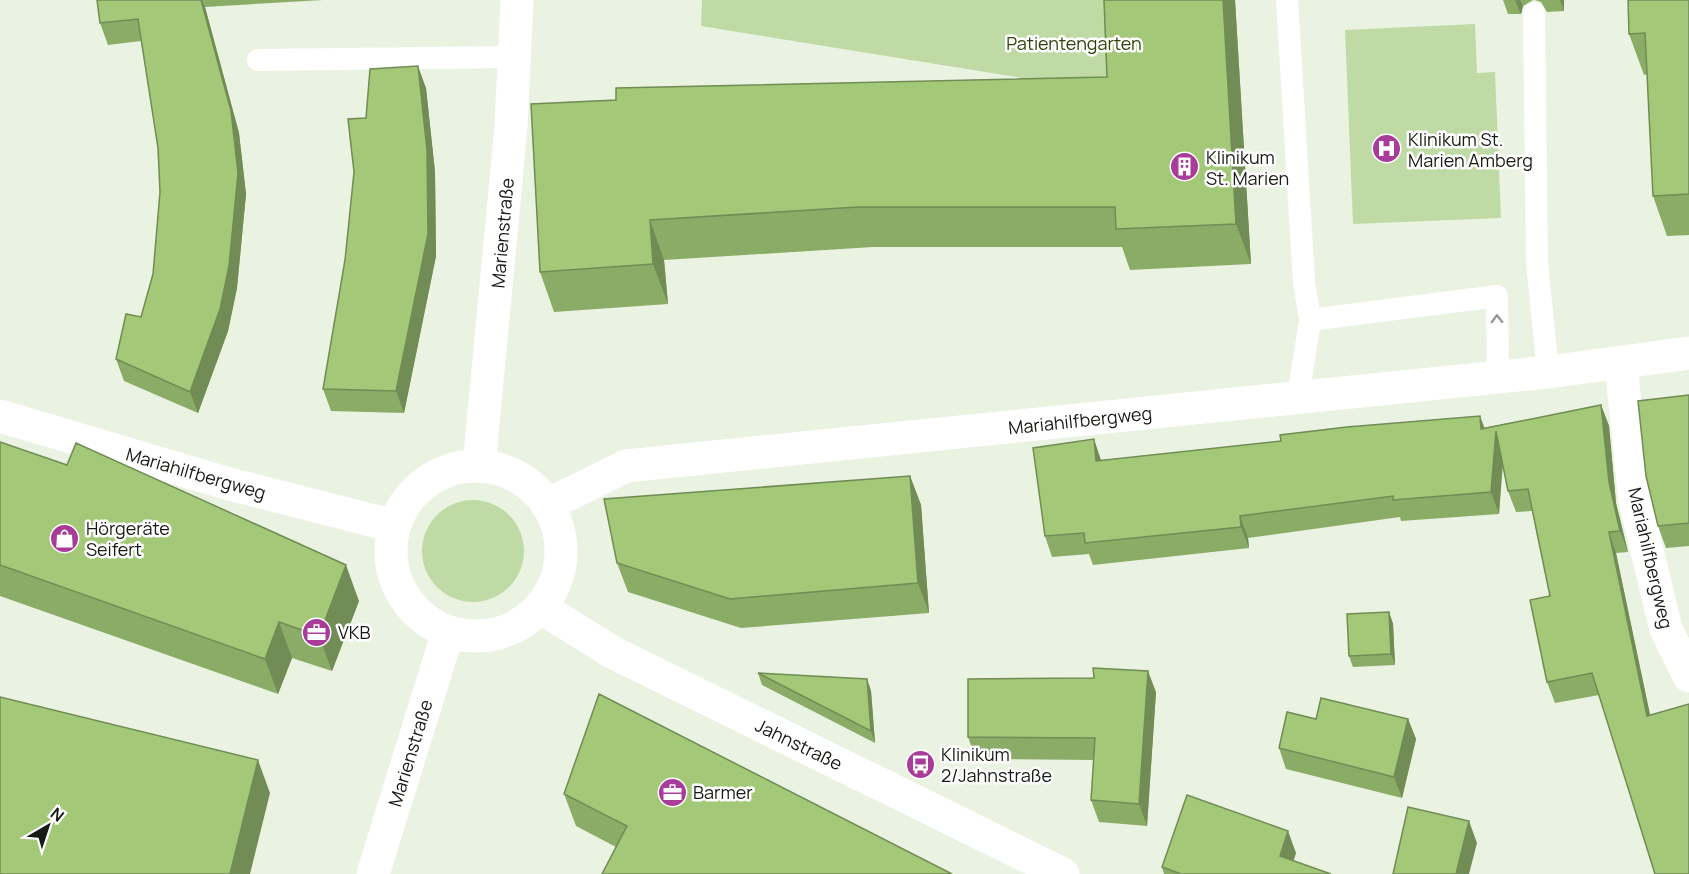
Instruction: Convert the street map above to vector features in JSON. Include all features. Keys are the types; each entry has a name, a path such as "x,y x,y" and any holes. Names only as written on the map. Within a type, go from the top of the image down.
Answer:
{"street":[{"name":"Marienstraße","path":"479,466 490,366 516,57 517,0"},
{"name":"Mariahilfbergweg","path":"547,505 626,466 1548,372 1621,364 1689,353"},
{"name":"Mariahilfbergweg","path":"1621,364 1635,501 1666,629 1689,676"},
{"name":"Mariahilfbergweg","path":"0,416 226,483 394,526"},
{"path":"479,466 506,471 529,484 547,505 558,530 561,557 555,584 540,607 521,623 498,634 472,636 448,632 425,619 407,600 395,578 390,552 394,526 406,501 426,481 451,469 479,466"},
{"name":"Jahnstraße","path":"540,607 612,652 1063,874"},
{"name":"Marienstraße","path":"373,874 448,632"}],"lane":[{"path":"1287,0 1304,282 1310,320 1298,398"},
{"path":"1534,13 1537,263 1548,372"},
{"path":"258,60 516,57"},
{"path":"1310,320 1497,296 1498,377"}],"green space":[{"name":"Patientengarten","path":"702,0 1116,0 1121,94 701,26"},
{"path":"1475,24 1477,73 1495,72 1501,218 1353,224 1345,30"},
{"path":"473,500 493,504 509,515 520,531 524,551 520,571 509,587 493,598 473,602 453,598 437,587 426,571 422,551 426,531 437,515 453,504"}],"building":[{"path":"97,0 201,0 231,111 238,173 229,266 220,309 190,392 116,359 126,314 141,317 153,274 160,192 158,148 138,19 100,23"},
{"path":"1104,0 1223,0 1236,224 1116,229 1115,207 858,207 650,220 653,264 540,272 531,104 616,100 616,88 1107,77"},
{"path":"1628,0 1689,0 1689,194 1653,196 1645,33 1629,34"},
{"path":"418,66 427,150 428,234 396,391 323,389 345,260 354,172 348,119 366,118 370,69"},
{"path":"1689,395 1689,523 1658,526 1646,476 1638,401"},
{"path":"1601,405 1609,482 1620,531 1609,532 1647,716 1689,704 1689,874 1655,874 1592,673 1547,682 1530,600 1550,596 1528,489 1508,491 1496,431 1491,492 1393,500 1393,496 1240,516 1241,527 1085,543 1084,533 1045,536 1033,448 1094,439 1096,461 1281,441 1280,435 1347,427 1480,416 1481,429"},
{"path":"0,442 67,465 76,443 346,565 319,636 279,622 265,659 0,565"},
{"path":"910,476 918,583 730,599 617,563 604,499"},
{"path":"1389,612 1391,654 1349,656 1347,614"},
{"path":"1093,668 1148,671 1139,804 1091,800 1095,738 968,737 968,679 1094,678"},
{"path":"758,673 867,679 871,731"},
{"path":"599,694 952,874 602,874 627,826 564,794"},
{"path":"0,697 258,760 230,874 0,874"},
{"path":"1321,698 1408,719 1394,777 1279,748 1287,712 1316,719"},
{"path":"1187,795 1288,831 1280,856 1331,874 1181,874 1162,867"},
{"path":"1408,807 1469,821 1456,874 1393,874"}],"place":[{"name":"Klinikum St. Marien Amberg","path":"1387,149"},
{"name":"Klinikum St. Marien","path":"1185,167"},
{"name":"Hörgeräte Seifert","path":"65,538"},
{"name":"VKB","path":"317,632"},
{"name":"Klinikum 2/Jahnstraße","path":"920,764"},
{"name":"Barmer","path":"672,792"}]}
